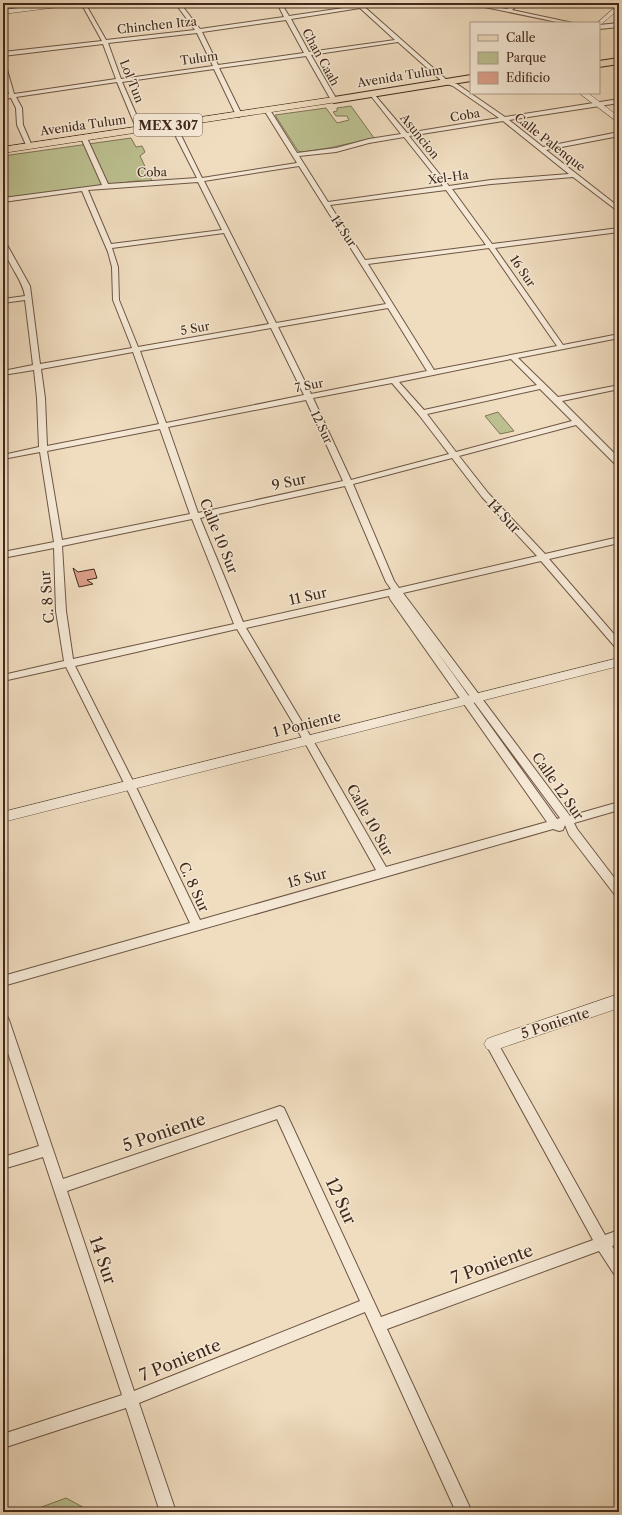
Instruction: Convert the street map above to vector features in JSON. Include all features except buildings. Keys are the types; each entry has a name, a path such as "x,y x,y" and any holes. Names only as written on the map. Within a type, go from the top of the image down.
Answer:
{"highway":[{"name":"Avenida Tulum","path":"3,150 334,100"}],"main road":[{"path":"600,59 619,56"},
{"path":"600,64 619,61"},
{"name":"Avenida Tulum","path":"334,100 374,96 470,78"},
{"name":"Avenida Tulum","path":"334,100 450,83 470,83"}],"street":[{"path":"3,8 47,3"},
{"path":"3,12 20,6 74,3"},
{"name":"Lol Tun","path":"83,3 105,41 119,80 140,130"},
{"path":"177,3 199,31 239,115"},
{"name":"Chan Caah","path":"280,3 306,54 334,100"},
{"path":"467,3 565,22"},
{"path":"508,11 517,3"},
{"name":"Chinchen Itza","path":"3,54 199,31 358,5"},
{"name":"Calle Palenque","path":"358,5 398,41 450,83 505,120 619,210"},
{"path":"600,25 618,9"},
{"path":"600,26 619,25"},
{"name":"Tulum","path":"3,97 398,41"},
{"path":"3,66 12,95 19,108 20,125 29,146"},
{"path":"584,94 619,121"},
{"name":"Asuncion","path":"374,96 464,208"},
{"name":"Coba","path":"296,155 336,150 362,142 619,102"},
{"name":"14 Sur","path":"267,110 325,204 365,262 432,373"},
{"name":"12 Sur","path":"173,125 309,397 348,483 394,592"},
{"path":"541,149 619,134"},
{"path":"84,138 106,186"},
{"name":"Coba","path":"3,200 84,188 201,180 301,164"},
{"name":"Xel-Ha","path":"325,204 448,189 506,180 575,175"},
{"name":"Calle 10 Sur","path":"84,188 109,246 115,267 116,300 136,350 196,516 240,626 308,740 383,872"},
{"name":"16 Sur","path":"464,208 561,348"},
{"path":"365,262 619,230"},
{"path":"109,246 227,231"},
{"name":"C. 8 Sur","path":"3,243 6,256 27,286 29,297 41,398 43,449 58,543 61,611 69,663 131,787 197,926"},
{"path":"3,301 29,297"},
{"name":"5 Sur","path":"3,373 391,305"},
{"name":"7 Sur","path":"3,457 619,336"},
{"path":"513,357 619,463"},
{"name":"14 Sur","path":"394,381 422,413 485,495 543,557 619,646"},
{"path":"422,413 542,386"},
{"path":"556,400 619,387"},
{"name":"9 Sur","path":"3,555 196,516 348,483 577,422"},
{"name":"11 Sur","path":"3,678 394,592 619,540"},
{"name":"Calle 12 Sur","path":"394,592 472,699 504,734 568,821 573,832"},
{"name":"1 Poniente","path":"3,817 131,787 308,740 619,662"},
{"name":"Calle 12 Sur","path":"472,699 493,738 554,824 573,832"},
{"path":"493,738 504,734"},
{"name":"15 Sur","path":"3,981 619,806"},
{"path":"573,832 619,892"},
{"name":"5 Poniente","path":"492,1044 619,1002"},
{"name":"14 Sur","path":"3,1020 168,1512"},
{"path":"492,1044 602,1243 619,1269"},
{"name":"12 Sur","path":"280,1112 464,1512"},
{"name":"5 Poniente","path":"59,1187 280,1112"},
{"path":"3,1163 47,1150"},
{"name":"7 Poniente","path":"378,1325 619,1237"},
{"name":"7 Poniente","path":"3,1441 131,1399 368,1304"}],"green space":[{"path":"351,106 374,138 329,148 302,152 298,151 275,115 326,108 337,123 349,120 347,116 336,116 333,112 337,111 337,108"},
{"path":"131,138 136,147 142,146 145,152 140,156 152,181 136,181 3,198 3,156"},
{"path":"498,412 514,431 500,434 485,416"},
{"path":"66,1498 92,1512 28,1512"}]}
